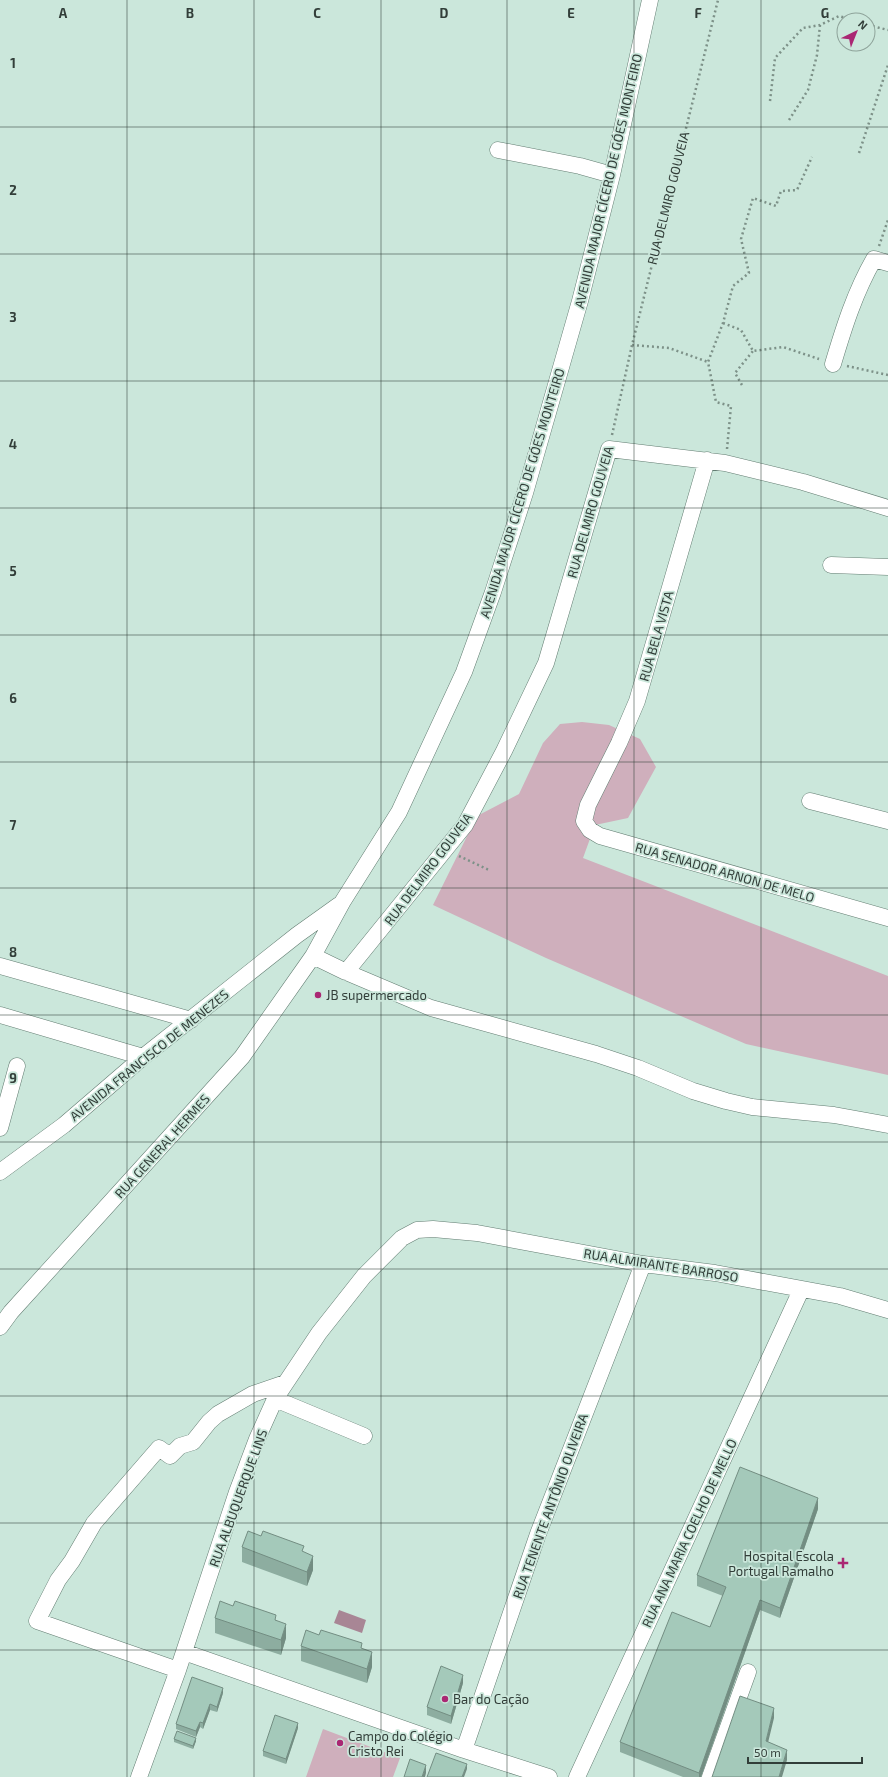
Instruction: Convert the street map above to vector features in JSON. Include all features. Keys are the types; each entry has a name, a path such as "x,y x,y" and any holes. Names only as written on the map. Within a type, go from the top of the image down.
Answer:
{"street":[{"name":"AVENIDA MAJOR CÍCERO DE GÓES MONTEIRO","path":"315,951 343,902 399,812 464,672 493,592 524,493 580,301 612,175 650,0"},
{"path":"498,150 580,166 612,175"},
{"path":"833,364 850,308 860,284 881,261"},
{"path":"610,449 725,463 803,482 888,508"},
{"name":"RUA DELMIRO GOUVEIA","path":"346,972 465,824 504,751 546,663 610,449"},
{"name":"RUA BELA VISTA","path":"588,805 619,743 637,701 707,460"},
{"path":"831,565 888,567"},
{"path":"810,801 888,821"},
{"name":"RUA SENADOR ARNON DE MELO","path":"588,805 584,821 590,830 600,836 888,918"},
{"name":"AVENIDA FRANCISCO DE MENEZES","path":"0,1172 64,1125 143,1057 297,935 343,902"},
{"path":"297,935 315,951 346,972 445,1013 525,1033 596,1054 638,1068 693,1091 726,1102 752,1107 834,1116 888,1125"},
{"name":"RUA GENERAL HERMES","path":"0,1327 11,1312 242,1057 315,951"},
{"path":"0,966 191,1020"},
{"path":"0,1015 143,1057"},
{"path":"0,1128 17,1066"},
{"name":"RUA ALMIRANTE BARROSO","path":"433,1229 477,1232 643,1264 715,1273 840,1296 888,1310"},
{"name":"RUA ALBUQUERQUE LINS","path":"139,1777 178,1670 237,1492 257,1439 275,1399 319,1333 364,1276 402,1238 417,1230 433,1229"},
{"name":"RUA TENENTE ANTÔNIO OLIVEIRA","path":"464,1750 538,1534 643,1264"},
{"name":"RUA ANA MARIA COELHO DE MELLO","path":"577,1777 801,1290"},
{"path":"178,1670 37,1621 58,1580 72,1561 94,1523 159,1448 170,1456 180,1446 193,1442 209,1422 218,1414 252,1394 285,1383"},
{"path":"275,1399 364,1436"},
{"path":"184,1652 464,1750 549,1777"},
{"path":"710,1777 748,1672"}],"path":[{"name":"RUA DELMIRO GOUVEIA","path":"610,449 632,346 718,0"},
{"path":"770,101 775,58 803,28 820,25 836,17"},
{"path":"789,120 808,90 817,56 820,25"},
{"path":"876,26 888,30"},
{"path":"859,154 888,65"},
{"path":"725,463 731,406 716,402 708,362 723,323 733,286 749,273 741,239 753,198 776,206 781,190 797,190 812,158"},
{"path":"881,261 888,220"},
{"path":"723,323 741,330 753,351"},
{"path":"632,346 669,348 708,362"},
{"path":"742,385 735,373 753,351 783,347 833,364 888,375"},
{"path":"445,850 489,870"}],"shaded area":[{"path":"582,722 609,725 640,739 656,767 628,818 595,825 583,858 888,976 888,1075 746,1044 546,958 433,905 477,816 519,794 543,743 560,724"},
{"path":"339,1610 366,1620 362,1633 334,1623"},
{"name":"Campo do Colégio Cristo Rei","path":"323,1729 400,1758 393,1777 306,1777"}],"building":[{"path":"740,1467 818,1498 780,1608 760,1600 699,1773 620,1742 672,1612 710,1627 726,1587 697,1575"},
{"path":"248,1531 261,1536 263,1531 304,1546 302,1551 313,1556 307,1572 242,1547"},
{"path":"220,1601 233,1606 235,1601 276,1615 275,1620 286,1624 281,1640 215,1618"},
{"path":"306,1630 319,1635 321,1630 362,1643 361,1648 372,1652 367,1669 301,1646"},
{"name":"Bar do Cação","path":"441,1666 463,1675 451,1716 427,1707"},
{"path":"192,1677 223,1688 217,1707 210,1704 203,1723 200,1722 196,1731 176,1724"},
{"path":"740,1696 774,1708 766,1741 787,1750 779,1777 712,1777"},
{"path":"275,1715 298,1723 286,1759 263,1751"},
{"path":"177,1731 196,1738 193,1746 174,1739"},
{"path":"436,1753 467,1764 462,1777 427,1777"},
{"path":"410,1759 426,1765 422,1777 404,1777"}],"place":[{"name":"JB supermercado","path":"318,995"},
{"name":"Hospital Escola Portugal Ramalho","path":"843,1563"},
{"name":"Bar do Cação","path":"445,1699"},
{"name":"Campo do Colégio Cristo Rei","path":"340,1743"}]}
